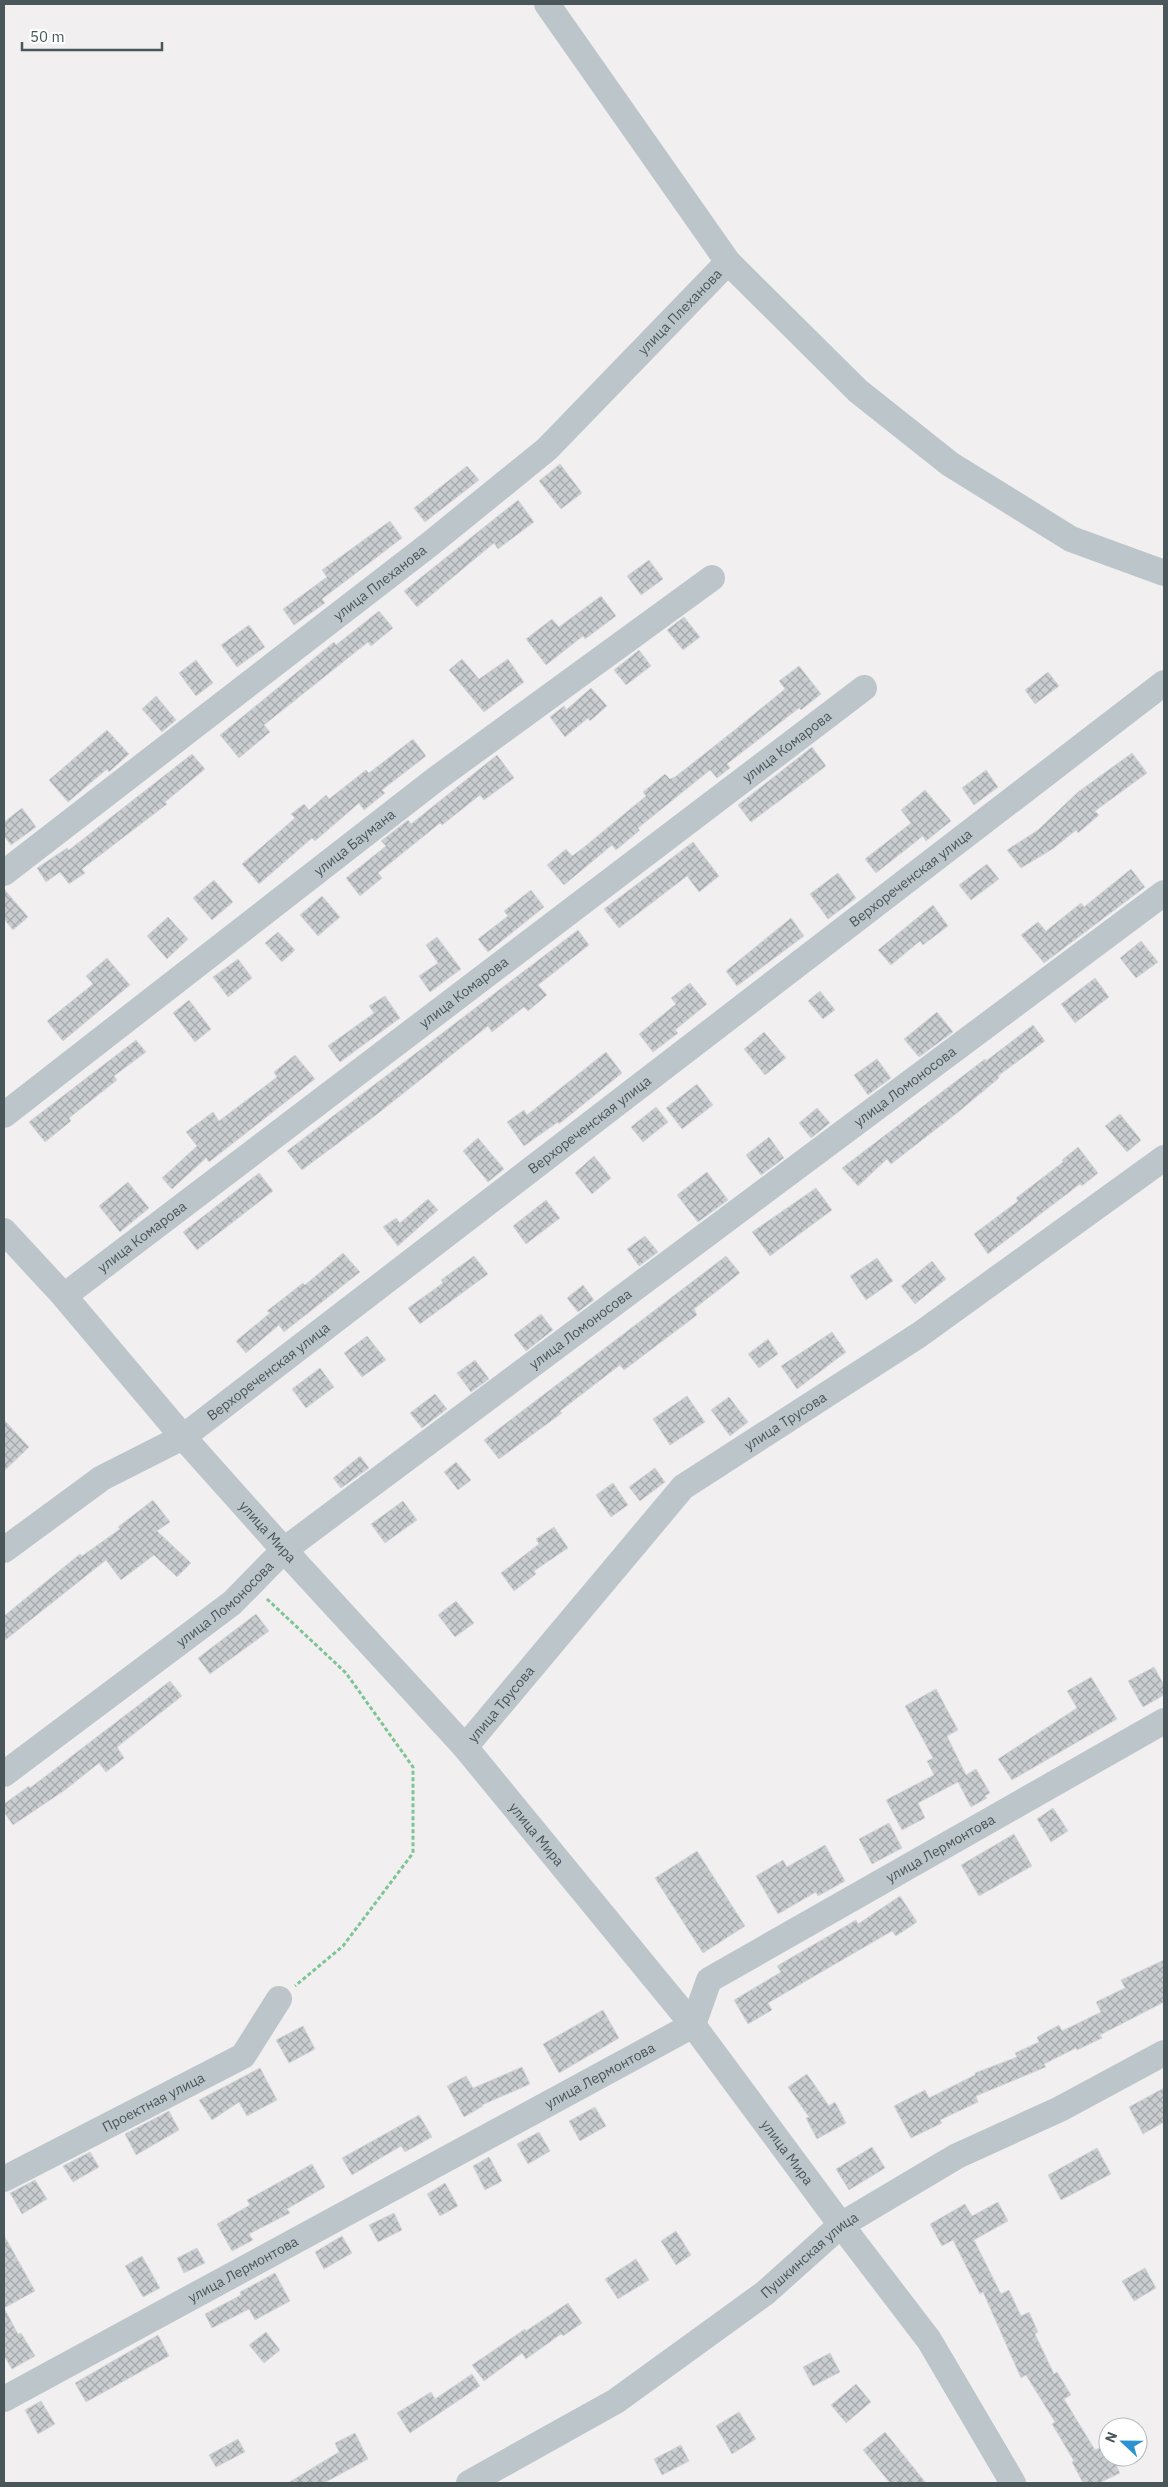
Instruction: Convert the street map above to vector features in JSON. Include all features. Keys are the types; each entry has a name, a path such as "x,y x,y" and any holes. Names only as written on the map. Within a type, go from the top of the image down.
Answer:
{"street":[{"path":"547,4 728,262 858,391 950,464 1071,538 1164,574"},
{"name":"улица Плеханова","path":"4,873 430,544 547,448 728,262"},
{"name":"улица Баумана","path":"4,1115 436,778 712,578"},
{"name":"Верхореченская улица","path":"4,1550 102,1478 183,1436 1164,683"},
{"name":"улица Комарова","path":"64,1296 864,688"},
{"name":"улица Ломоносова","path":"4,1774 232,1603 284,1550 1164,893"},
{"name":"улица Трусова","path":"464,1747 683,1487 919,1335 1164,1158"},
{"name":"улица Мира","path":"4,1230 64,1296 183,1436 284,1550 464,1747 693,2025 929,2340 1013,2483"},
{"name":"улица Лермонтова","path":"4,2399 693,2025 709,1980 1164,1721"},
{"name":"Проектная улица","path":"4,2179 243,2056 279,1999"},
{"name":"Пушкинская улица","path":"470,2483 616,2401 765,2293 841,2225 957,2156 1060,2109 1164,2053"}],"path":[{"path":"251,1584 346,1673 413,1767 413,1853 343,1946 279,1999"}],"building":[{"path":"560,464 582,493 561,509 539,481"},
{"path":"467,466 479,480 425,522 414,508"},
{"path":"518,500 534,522 498,549 494,543 417,607 404,591"},
{"path":"390,521 402,538 322,599 325,603 294,625 283,609 327,577 322,570"},
{"path":"649,560 663,579 641,595 627,576"},
{"path":"601,596 616,616 585,639 583,636 546,665 526,639 552,619 559,627"},
{"path":"379,611 393,628 371,646 368,642 264,725 270,732 239,758 220,735 334,642 336,645"},
{"path":"684,617 700,637 683,650 667,630"},
{"path":"249,625 265,647 237,667 221,645"},
{"path":"639,650 651,666 626,685 614,670"},
{"path":"462,659 479,679 508,659 524,682 484,712 449,670"},
{"path":"196,660 213,683 196,696 179,673"},
{"path":"799,666 821,694 801,710 799,708 727,764 730,768 717,778 710,770 638,828 640,830 616,850 612,845 564,885 547,865 566,849 572,856 646,796 643,792 665,774 670,779 675,777 731,733 785,689 779,681"},
{"path":"1048,672 1059,686 1035,704 1025,690"},
{"path":"591,688 607,706 590,721 588,718 565,737 550,717 564,706 566,710"},
{"path":"156,696 176,720 162,732 142,709"},
{"path":"107,730 129,754 109,772 107,769 68,802 49,780"},
{"path":"413,739 426,756 382,790 385,793 364,810 359,803 315,841 312,838 259,884 242,864 295,818 291,814 304,804 309,810 326,795 329,799 366,770 369,773"},
{"path":"812,747 826,766 751,822 738,805"},
{"path":"1132,753 1147,773 1095,811 1099,815 1078,833 1076,830 1054,848 1021,868 1007,850 1038,830 1078,792"},
{"path":"192,754 205,769 165,802 167,804 82,869 85,873 69,884 60,872 46,882 37,868 67,848 69,850"},
{"path":"497,755 514,778 484,800 480,795 442,825 440,823 378,873 382,878 360,896 346,878 386,846 381,841 408,820 411,824"},
{"path":"986,770 998,787 974,805 962,788"},
{"path":"925,790 951,821 926,841 923,836 876,873 865,859 911,823 901,810"},
{"path":"22,808 36,827 11,845 4,836 4,822"},
{"path":"693,842 719,876 699,892 687,876 619,928 604,909"},
{"path":"987,864 999,879 971,900 959,885"},
{"path":"1131,869 1145,887 1044,963 1021,935 1038,922 1046,931 1081,903 1084,907"},
{"path":"838,873 856,898 828,919 810,894"},
{"path":"214,880 233,902 212,920 193,898"},
{"path":"4,889 28,917 13,930 4,919"},
{"path":"531,890 544,907 488,952 478,939 508,916 504,911"},
{"path":"322,896 340,917 318,936 300,915"},
{"path":"933,905 948,926 923,945 920,941 891,965 878,950"},
{"path":"168,917 188,939 167,959 147,936"},
{"path":"791,918 804,936 737,986 726,971"},
{"path":"578,930 589,945 538,985 547,995 528,1011 524,1007 492,1032 488,1026 376,1115 302,1170 287,1151"},
{"path":"278,932 295,950 282,962 265,943"},
{"path":"437,937 461,969 430,992 419,976 438,963 426,945"},
{"path":"1141,941 1158,962 1136,978 1120,958"},
{"path":"107,958 130,985 63,1041 47,1021 93,984 86,976"},
{"path":"238,959 252,978 228,997 213,977"},
{"path":"1095,978 1109,997 1075,1023 1061,1004"},
{"path":"690,983 707,1004 675,1030 678,1033 653,1052 639,1034 676,1004 671,998"},
{"path":"820,991 835,1010 823,1019 808,1001"},
{"path":"385,996 400,1018 340,1062 328,1046 374,1013 369,1006"},
{"path":"189,1000 211,1029 195,1042 173,1013"},
{"path":"937,1012 953,1032 919,1057 904,1039"},
{"path":"1033,1025 1045,1041 998,1076 999,1078 957,1113 891,1164 887,1159 858,1186 842,1168 985,1059 986,1061"},
{"path":"764,1032 786,1058 765,1075 744,1049"},
{"path":"136,1040 146,1052 114,1076 117,1080 69,1118 71,1121 45,1142 29,1122"},
{"path":"606,1052 622,1073 559,1124 558,1122 524,1146 507,1122 524,1110 527,1115"},
{"path":"295,1055 315,1079 209,1162 206,1158 172,1189 162,1178 197,1146 186,1132 213,1112 219,1121 277,1077 274,1072"},
{"path":"877,1059 891,1078 868,1095 854,1075"},
{"path":"697,1084 713,1105 682,1129 666,1108"},
{"path":"656,1107 668,1122 643,1142 631,1127"},
{"path":"817,1108 830,1123 811,1138 799,1123"},
{"path":"1120,1114 1141,1140 1127,1152 1105,1126"},
{"path":"769,1137 784,1158 761,1175 746,1155"},
{"path":"478,1138 504,1169 488,1182 463,1151"},
{"path":"1078,1147 1098,1173 1082,1186 1080,1184 988,1254 974,1234 1018,1201 1016,1198 1063,1162 1062,1160"},
{"path":"594,1156 611,1178 592,1194 575,1173"},
{"path":"707,1172 728,1200 698,1222 677,1195"},
{"path":"259,1173 273,1191 197,1250 183,1232"},
{"path":"128,1182 149,1208 120,1232 99,1206"},
{"path":"816,1188 832,1210 770,1256 752,1232"},
{"path":"428,1199 438,1210 398,1246 383,1227 396,1218 400,1223"},
{"path":"546,1200 560,1218 526,1244 513,1226"},
{"path":"645,1236 658,1252 639,1266 627,1249"},
{"path":"343,1253 360,1272 284,1332 279,1325 246,1353 236,1341 270,1313 267,1311 303,1283 305,1285"},
{"path":"474,1256 488,1274 420,1324 408,1308 443,1283 441,1280"},
{"path":"726,1256 740,1273 694,1309 697,1315 624,1370 620,1365 560,1411 562,1413 499,1459 484,1440"},
{"path":"877,1258 893,1281 866,1300 850,1276"},
{"path":"932,1261 946,1279 915,1304 901,1286"},
{"path":"583,1285 594,1300 578,1312 567,1298"},
{"path":"541,1314 553,1330 526,1351 514,1335"},
{"path":"832,1332 846,1352 797,1389 781,1366"},
{"path":"367,1336 386,1360 362,1377 344,1353"},
{"path":"768,1339 778,1354 759,1368 748,1354"},
{"path":"475,1360 489,1379 471,1392 457,1373"},
{"path":"320,1368 334,1387 306,1408 292,1389"},
{"path":"435,1394 447,1409 422,1428 410,1413"},
{"path":"687,1396 705,1422 670,1445 653,1419"},
{"path":"729,1397 748,1422 730,1436 711,1410"},
{"path":"4,1420 29,1447 4,1471"},
{"path":"360,1456 369,1468 341,1488 333,1478"},
{"path":"456,1462 471,1480 458,1490 444,1472"},
{"path":"655,1468 665,1482 640,1501 629,1487"},
{"path":"613,1483 628,1505 611,1517 596,1495"},
{"path":"153,1500 170,1522 157,1531 191,1563 177,1577 154,1555 121,1580 106,1560 4,1641 4,1616 80,1554 82,1556 120,1529 118,1527"},
{"path":"403,1501 417,1520 385,1543 371,1524"},
{"path":"554,1527 568,1548 534,1571 536,1574 514,1591 501,1573 539,1544 536,1539"},
{"path":"456,1601 474,1623 455,1637 438,1615"},
{"path":"256,1614 269,1631 210,1674 198,1658"},
{"path":"1154,1667 1164,1685 1164,1695 1143,1707 1128,1681"},
{"path":"1091,1677 1117,1719 1012,1780 998,1759 1077,1708 1067,1691"},
{"path":"170,1681 182,1696 117,1747 124,1758 106,1772 99,1763 65,1790 13,1825 4,1812 4,1804 29,1786 30,1788"},
{"path":"936,1689 958,1730 947,1736 966,1775 976,1769 990,1793 985,1796 987,1798 971,1807 958,1782 918,1803 925,1818 902,1830 886,1800 934,1775 927,1761 933,1758 905,1706"},
{"path":"1053,1808 1068,1831 1051,1842 1037,1819"},
{"path":"889,1823 902,1848 872,1864 859,1839"},
{"path":"1014,1834 1032,1866 979,1896 961,1865"},
{"path":"825,1845 845,1881 818,1896 816,1892 778,1914 756,1876 783,1860 787,1867"},
{"path":"697,1851 745,1926 703,1953 655,1878"},
{"path":"900,1896 917,1922 896,1936 892,1931 768,2003 772,2010 748,2024 734,2000 781,1972 777,1966 856,1920 858,1924"},
{"path":"1164,1960 1164,2002 1100,2035 1102,2038 1077,2050 1076,2048 1044,2064 1046,2067 976,2096 978,2102 940,2120 942,2123 911,2138 894,2106 925,2090 929,2098 975,2075 975,2073 1017,2057 1015,2053 1039,2042 1037,2037 1059,2025 1062,2031 1101,2012 1096,2002 1125,1988 1121,1980"},
{"path":"603,2010 619,2038 559,2073 543,2044"},
{"path":"303,2026 315,2049 289,2063 276,2040"},
{"path":"522,2067 530,2084 482,2105 464,2117 447,2086 466,2076 473,2088"},
{"path":"260,2068 277,2100 247,2116 239,2102 212,2120 199,2100"},
{"path":"807,2074 829,2106 835,2102 846,2123 817,2139 806,2118 809,2117 788,2087"},
{"path":"1164,2088 1164,2122 1143,2134 1129,2107"},
{"path":"595,2107 606,2126 580,2141 569,2121"},
{"path":"169,2111 179,2130 136,2155 125,2134"},
{"path":"419,2115 432,2137 405,2152 401,2146 352,2175 342,2158"},
{"path":"539,2132 550,2151 528,2164 517,2144"},
{"path":"872,2147 885,2168 849,2190 836,2169"},
{"path":"1097,2148 1111,2174 1061,2200 1048,2175"},
{"path":"90,2152 99,2167 73,2182 63,2166"},
{"path":"489,2157 502,2181 485,2190 473,2166"},
{"path":"312,2164 325,2187 287,2209 290,2213 249,2234 253,2240 232,2251 217,2224 250,2205 247,2200"},
{"path":"35,2180 47,2199 22,2214 10,2193"},
{"path":"445,2183 458,2206 440,2216 427,2194"},
{"path":"998,2202 1008,2221 974,2240 1001,2294 1009,2290 1021,2316 1029,2312 1038,2332 1035,2334 1054,2374 1057,2372 1071,2395 1064,2399 1095,2450 1098,2449 1098,2467 1117,2467 1120,2473 1099,2483 1083,2483 1072,2462 1074,2461 1052,2424 1055,2422 1026,2375 1021,2378 983,2292 980,2294 953,2240 942,2246 930,2224 965,2204 972,2216"},
{"path":"394,2213 402,2230 378,2242 369,2225"},
{"path":"676,2231 691,2255 676,2265 661,2241"},
{"path":"4,2235 35,2291 4,2308"},
{"path":"342,2236 352,2253 324,2269 315,2252"},
{"path":"197,2248 205,2263 184,2273 177,2258"},
{"path":"142,2256 160,2288 143,2297 125,2266"},
{"path":"636,2259 649,2280 618,2299 605,2279"},
{"path":"1145,2268 1156,2288 1134,2301 1122,2281"},
{"path":"275,2273 290,2301 255,2320 249,2309 212,2328 205,2314 241,2295 240,2292"},
{"path":"568,2303 582,2323 563,2336 561,2334 526,2359 522,2353 484,2381 472,2365"},
{"path":"4,2308 18,2334 21,2333 35,2356 12,2369 4,2356"},
{"path":"266,2332 280,2350 264,2363 249,2345"},
{"path":"158,2335 169,2356 86,2402 75,2383"},
{"path":"830,2353 840,2372 813,2386 803,2367"},
{"path":"472,2374 480,2386 410,2433 397,2413 431,2392 435,2399"},
{"path":"856,2384 871,2402 846,2423 831,2405"},
{"path":"41,2401 55,2424 38,2434 25,2410"},
{"path":"739,2412 756,2439 732,2454 716,2426"},
{"path":"885,2432 926,2483 890,2483 863,2450"},
{"path":"355,2433 368,2459 324,2483 288,2483 339,2452 335,2443"},
{"path":"238,2439 245,2452 216,2467 209,2455"},
{"path":"681,2445 689,2461 662,2475 654,2459"}]}
